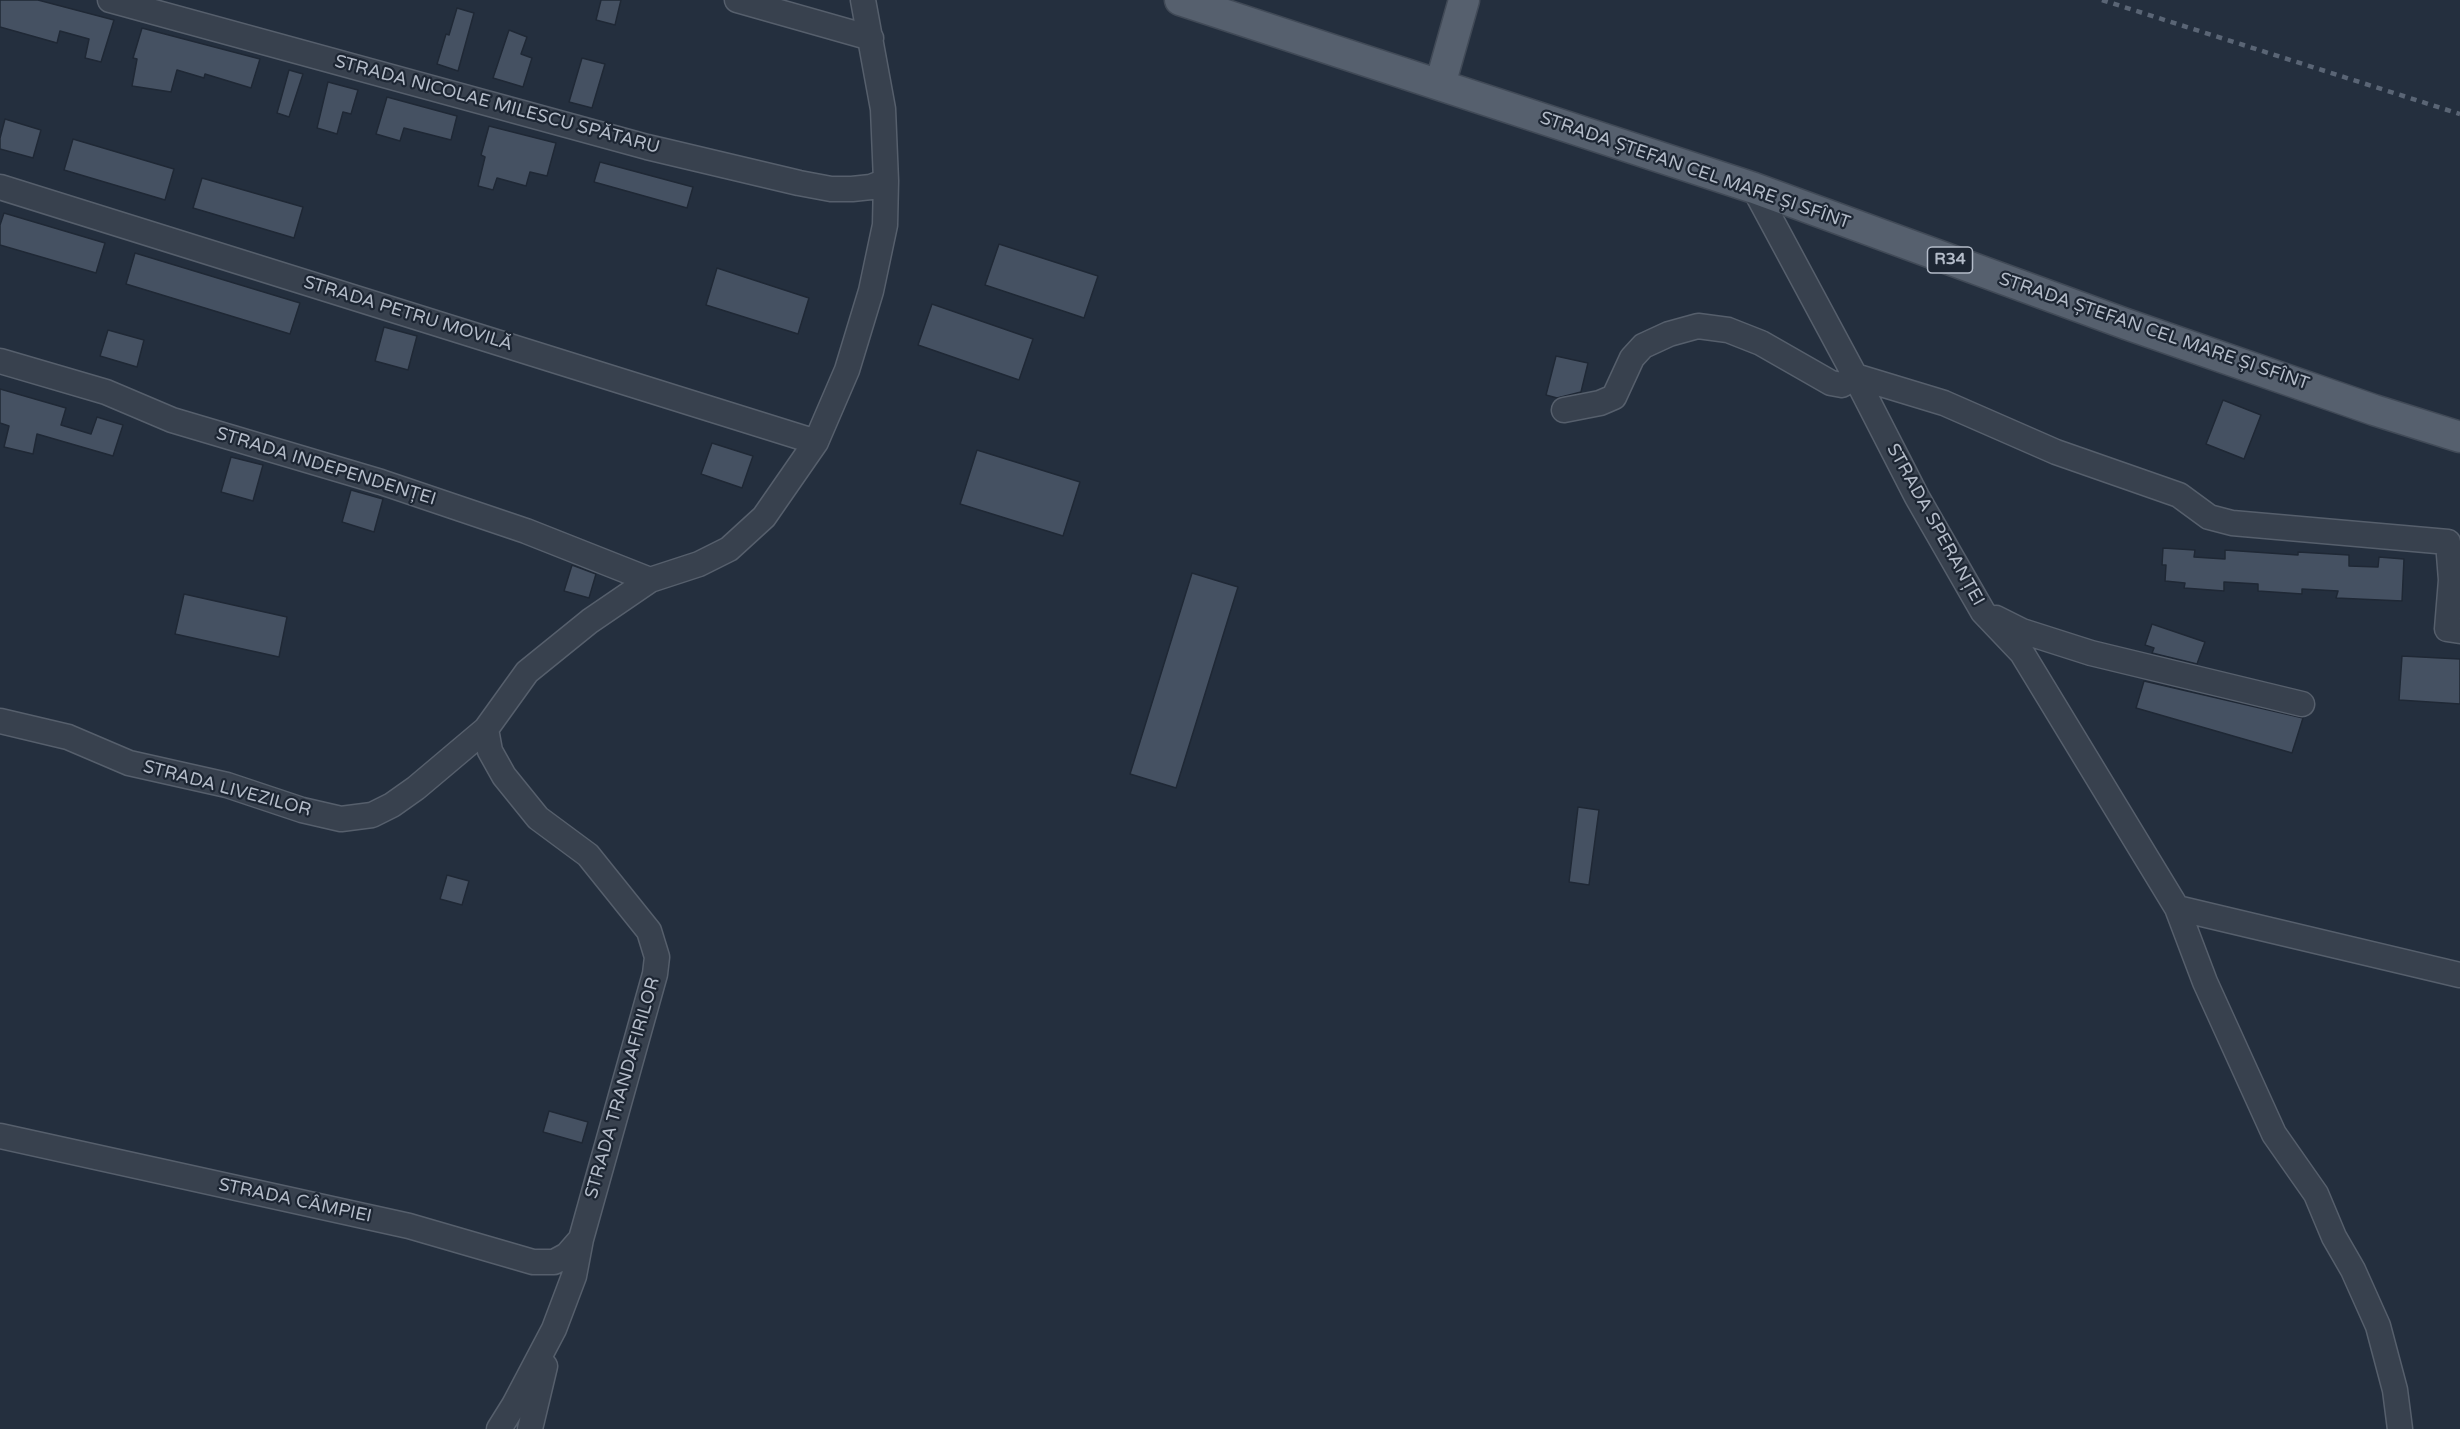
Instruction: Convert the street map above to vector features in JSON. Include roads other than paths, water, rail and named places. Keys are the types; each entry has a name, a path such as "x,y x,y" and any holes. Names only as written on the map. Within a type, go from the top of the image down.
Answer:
{"main road":[{"name":"STRADA ȘTEFAN CEL MARE ȘI SFÎNT","path":"1180,0 1754,188 2137,328 2460,437"},
{"path":"1440,86 1464,0"}],"street":[{"name":"STRADA NICOLAE MILESCU SPĂTARU","path":"110,0 647,147 799,183 831,189 852,189 871,187 886,181"},
{"path":"737,0 870,38"},
{"path":"486,729 526,672 590,621 650,580 699,564 729,549 764,517 816,442 847,370 871,291 885,225 883,109 862,0"},
{"name":"STRADA PETRU MOVILĂ","path":"0,187 816,442"},
{"name":"STRADA SPERANȚEI","path":"1754,188 1856,376 1917,497 1983,612 2022,653 2177,908 2205,982 2274,1134 2316,1194 2378,1326 2394,1390 2400,1429"},
{"path":"1564,410 1600,404 1614,397 1632,358 1643,346 1669,334 1698,326 1728,330 1761,343 1832,383 1842,386 1856,376 1944,402 2056,452 2179,495 2209,517 2232,523 2448,542 2451,580 2447,629 2460,631"},
{"name":"STRADA INDEPENDENȚEI","path":"0,362 106,392 172,420 381,482 503,523 650,580"},
{"path":"1983,612 2022,631 2091,653 2302,704"},
{"name":"STRADA LIVEZILOR","path":"0,721 68,737 129,763 227,785 302,810 341,819 372,815 392,805 444,766 486,729"},
{"name":"STRADA TRANDAFIRILOR","path":"486,729 490,751 504,776 538,818 588,855 649,931 657,957 656,974 581,1239 574,1276 554,1329 499,1429"},
{"path":"2177,908 2460,975"},
{"name":"STRADA CÂMPIEI","path":"0,1136 409,1226 534,1262 554,1262 567,1255 581,1239"},
{"name":"STRADA TRANDAFIRILOR","path":"530,1429 554,1329"}],"railway":[{"path":"2102,0 2460,114"}]}
